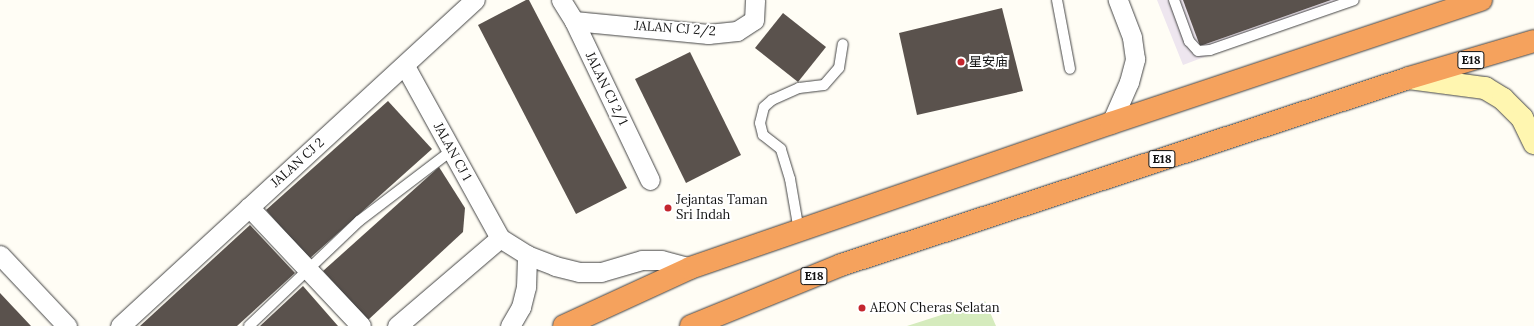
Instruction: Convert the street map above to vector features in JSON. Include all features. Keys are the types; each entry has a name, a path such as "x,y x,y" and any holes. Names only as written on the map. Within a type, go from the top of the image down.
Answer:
{"highway":[{"path":"564,326 690,268 1112,123 1481,0"},
{"name":"E18","path":"691,326 841,265 1409,78 1534,41"}],"main road":[{"path":"1409,78 1484,88 1503,99 1522,118 1534,143"}],"street":[{"name":"JALAN CJ 2","path":"120,326 405,66 474,0"},
{"name":"JALAN CJ 2/1","path":"561,0 574,21 650,180"},
{"name":"JALAN CJ 2/2","path":"574,21 708,34 737,31 754,20 755,0"},
{"path":"1112,123 1129,82 1135,60 1132,37 1118,0"},
{"name":"JALAN CJ 1","path":"405,66 450,151 500,238 527,255 555,266 579,272 601,272 642,260 661,260 690,268"},
{"path":"249,208 361,326"},
{"path":"397,326 500,238"},
{"path":"0,255 67,326"},
{"path":"510,326 521,307 526,287 527,255"}],"lane":[{"path":"1057,0 1070,69"},
{"path":"1174,0 1189,41 1198,50 1210,50 1354,0"},
{"path":"799,230 790,179 781,149 763,135 760,123 764,107 772,100 799,88 824,85 839,68 843,44"},
{"path":"250,326 359,221 450,151"}],"shaded area":[{"path":"1157,0 1356,0 1183,65"}],"green space":[{"path":"985,301 996,326 907,326"}],"building":[{"path":"526,0 529,0 627,188 576,214 478,25"},
{"path":"1183,0 1331,0 1200,46"},
{"name":"星安庙","path":"1002,8 1023,91 917,115 899,33"},
{"path":"783,13 826,47 798,82 755,48"},
{"path":"690,52 741,155 686,183 635,79"},
{"path":"388,101 432,149 309,259 266,210"},
{"path":"439,167 465,208 463,232 368,320 323,271"},
{"path":"250,225 295,273 237,326 140,326"},
{"path":"303,286 338,326 260,326"},
{"path":"0,293 31,326 0,326"}],"place":[{"name":"星安庙","path":"961,62"},
{"name":"Jejantas Taman Sri Indah","path":"668,208"},
{"name":"AEON Cheras Selatan","path":"862,308"}]}
